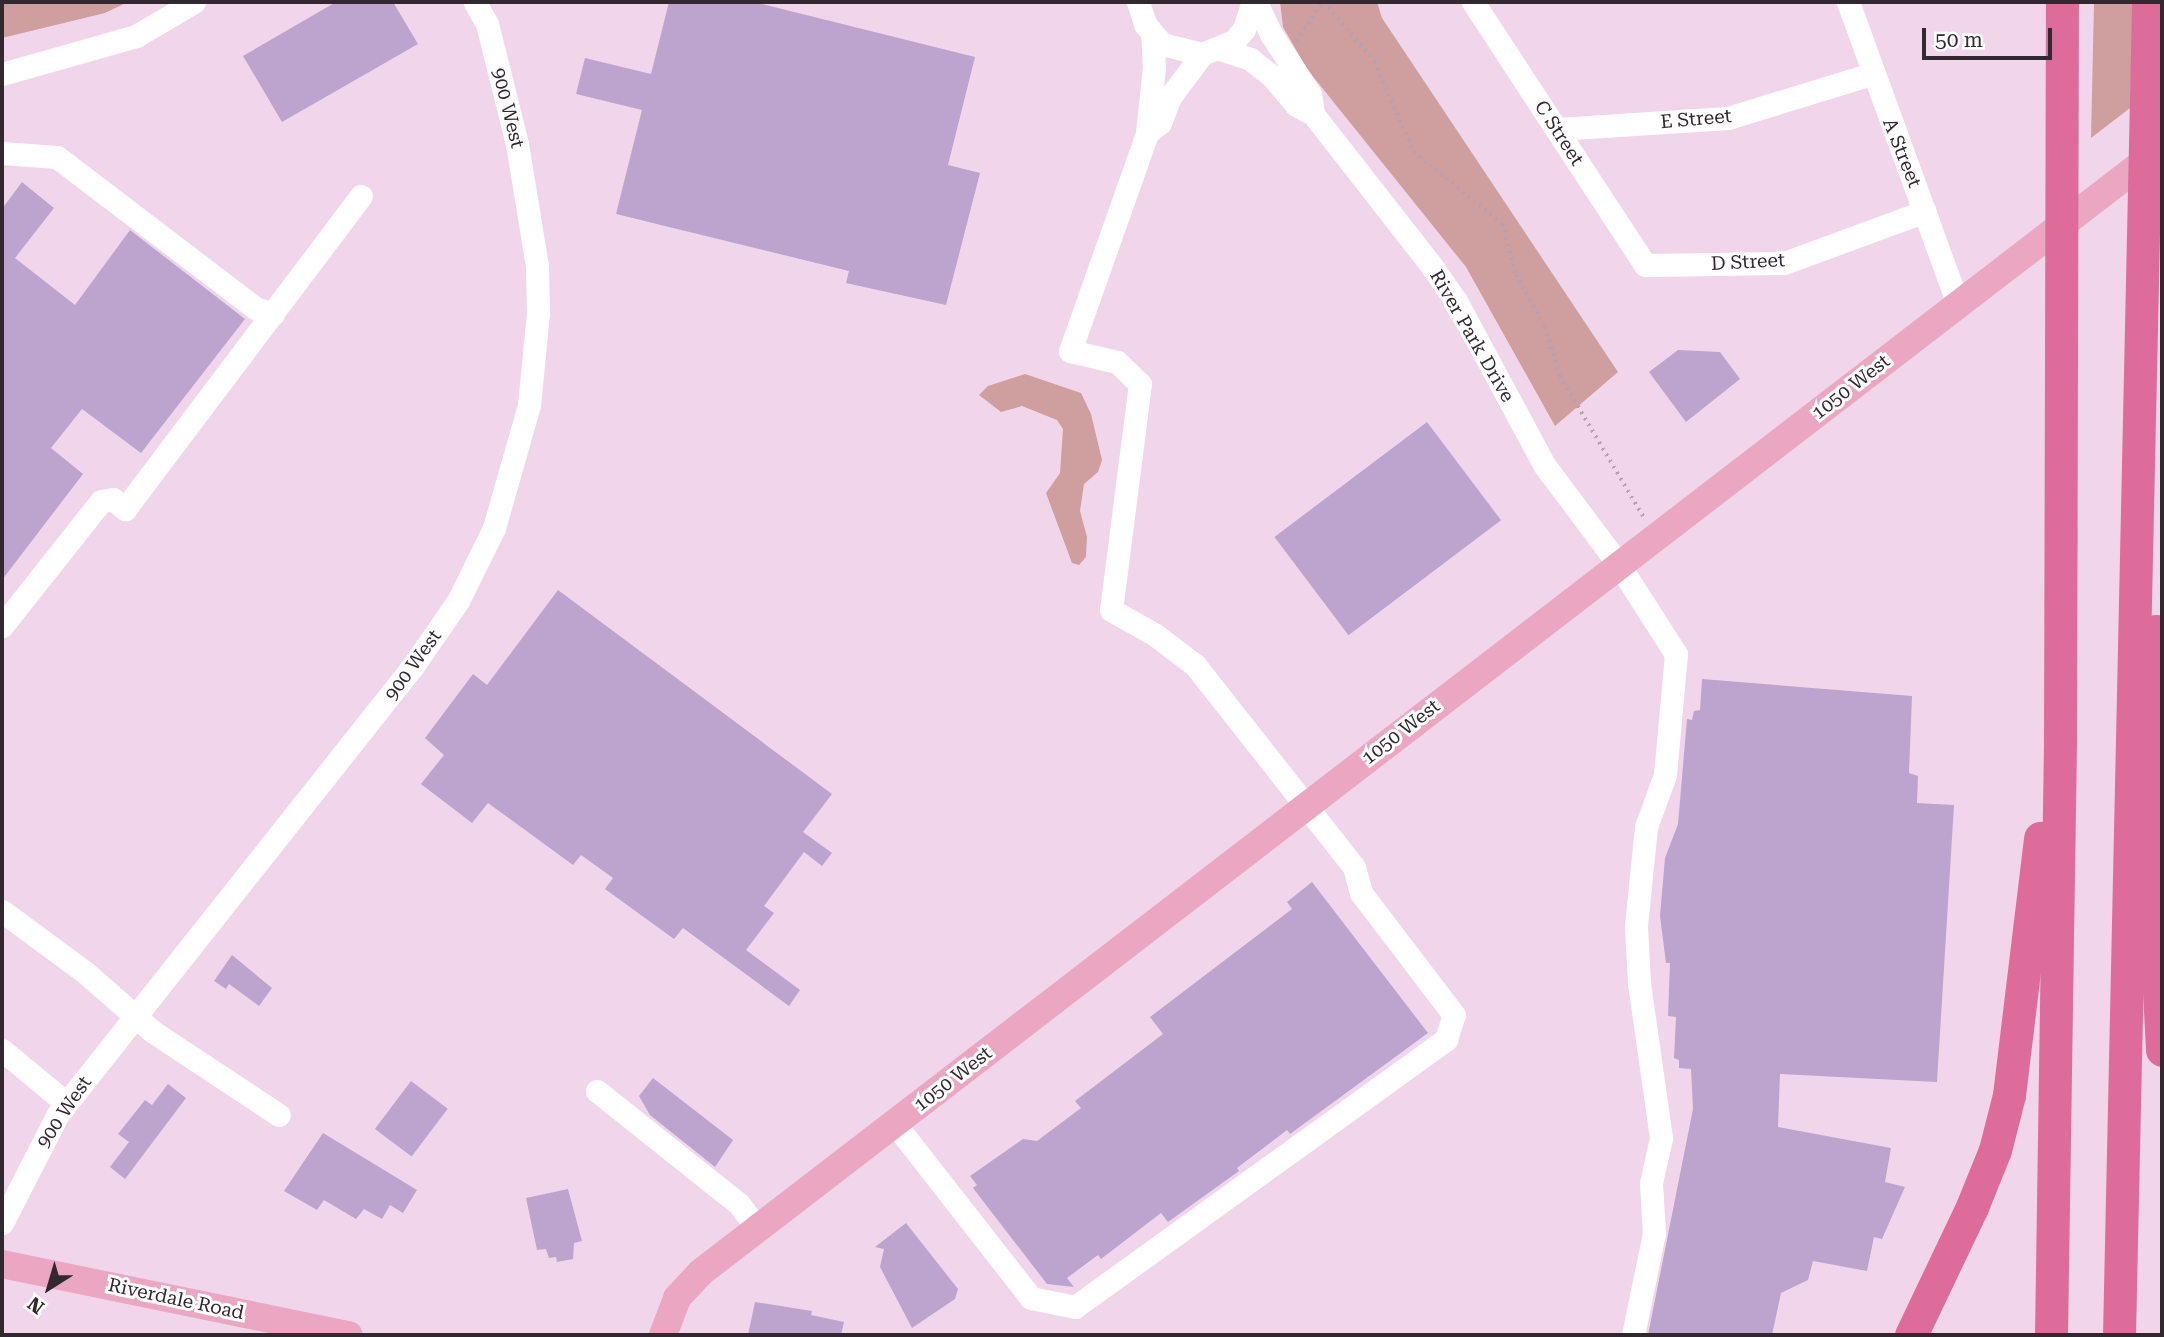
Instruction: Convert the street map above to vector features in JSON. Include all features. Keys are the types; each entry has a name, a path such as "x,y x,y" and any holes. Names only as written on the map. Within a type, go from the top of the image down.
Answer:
{"highway":[{"path":"2051,1335 2060,743 2062,2"},
{"path":"2119,1335 2148,2"},
{"path":"2142,248 2154,335 2157,951 2162,1050"},
{"path":"1911,1335 1937,1285 1995,1150 2009,1095 2042,823 2060,743"},
{"path":"1921,1335 1937,1285"}],"main road":[{"name":"1050 West","path":"663,1335 673,1306 688,1284 2162,148"},
{"name":"Riverdale Road","path":"2,1264 349,1335"}],"street":[{"path":"2,74 136,36 194,2"},
{"name":"900 West","path":"6,1212 66,1103 430,644 474,571 505,497 531,394 537,266 528,192 487,24 475,2"},
{"name":"900 West","path":"487,24 492,2"},
{"path":"895,1124 1031,1298 1075,1307 1446,1039 1454,1015 1361,893 1354,866 1195,665 1154,634 1111,610 1140,384 1117,362 1070,351 1147,133 1154,68 1152,34 1138,2"},
{"path":"1147,133 1160,123 1170,97 1211,52 1244,29 1254,2"},
{"name":"River Park Drive","path":"1254,2 1271,34 1310,94 1313,114"},
{"name":"C Street","path":"1473,2 1645,265"},
{"name":"A Street","path":"1848,2 1871,74 1958,304"},
{"name":"River Park Drive","path":"1152,34 1175,51 1211,52 1250,59 1272,76 1296,105 1313,114 1456,301 1545,467 1619,565 1676,654 1665,775 1646,827 1636,926 1639,984 1661,1138 1651,1183 1654,1233 1633,1335"},
{"name":"E Street","path":"1557,129 1728,118 1871,74"},
{"path":"2,153 57,157 255,308 273,314"},
{"path":"2,626 101,501 113,499 125,509 361,197"},
{"name":"D Street","path":"1645,265 1784,263 1925,211"},
{"path":"2,911 233,1088 279,1115"},
{"path":"5,1064 66,1103"},
{"path":"597,1091 739,1204 758,1229"}],"path":[{"path":"1295,43 1323,2 1375,62 1414,152 1503,224 1516,275 1545,327 1560,376 1638,506"}],"shaded area":[{"path":"2,2 128,2 105,13 2,38"},
{"path":"1280,2 1377,2 1382,18 1618,372 1555,426 1466,267 1307,69 1283,27"},
{"path":"2094,2 2133,2 2130,108 2091,138"},
{"path":"1025,374 1081,393 1091,414 1102,460 1098,472 1084,484 1080,511 1087,537 1086,557 1079,565 1072,563 1046,493 1060,473 1063,429 1057,420 1022,406 1001,412 979,395 988,386"}],"building":[{"path":"336,2 393,2 418,44 282,122 243,56"},
{"path":"669,2 754,2 975,57 948,165 980,173 946,305 846,283 849,271 616,214 642,110 576,94 585,58 651,74"},
{"path":"22,182 54,208 15,258 75,305 130,230 245,319 141,453 82,409 51,448 83,474 2,580 2,209"},
{"path":"1678,350 1720,352 1740,379 1686,422 1649,372"},
{"path":"1427,422 1501,520 1348,635 1274,537"},
{"path":"558,590 832,794 803,832 832,853 822,866 804,852 764,906 774,913 746,950 800,990 789,1006 683,928 674,939 605,889 613,878 581,855 573,865 488,803 472,823 421,784 444,755 425,738 473,674 487,685"},
{"path":"1702,679 1912,696 1909,773 1918,776 1917,803 1954,805 1937,1082 1780,1074 1778,1127 1891,1148 1885,1182 1905,1187 1882,1239 1874,1237 1867,1271 1813,1261 1808,1280 1781,1293 1772,1335 1648,1335 1693,1109 1691,1069 1679,1068 1679,1060 1674,1058 1676,1017 1668,1016 1670,963 1666,963 1660,916 1665,858 1678,824 1687,719 1692,720 1694,711 1700,710"},
{"path":"1312,882 1428,1033 1290,1134 1287,1130 1237,1168 1239,1171 1168,1222 1161,1213 1101,1259 1098,1255 1067,1278 1074,1287 1047,1284 973,1188 977,1185 970,1176 1023,1139 1037,1141 1081,1108 1075,1101 1163,1034 1150,1017 1292,909 1287,902"},
{"path":"232,955 272,988 259,1006 229,984 226,989 214,981"},
{"path":"653,1078 733,1140 715,1167 650,1115 639,1096"},
{"path":"411,1081 448,1109 412,1157 375,1129"},
{"path":"168,1084 186,1098 125,1179 110,1167 129,1142 118,1134 145,1100 152,1105"},
{"path":"323,1133 417,1190 403,1213 390,1205 382,1219 364,1209 356,1219 324,1200 317,1210 284,1191"},
{"path":"568,1189 582,1241 574,1243 573,1259 557,1262 556,1257 549,1258 546,1249 537,1250 526,1198"},
{"path":"906,1223 958,1289 955,1299 912,1328 880,1267 884,1249 875,1247"},
{"path":"755,1302 812,1311 811,1315 844,1322 841,1335 748,1335"}]}
